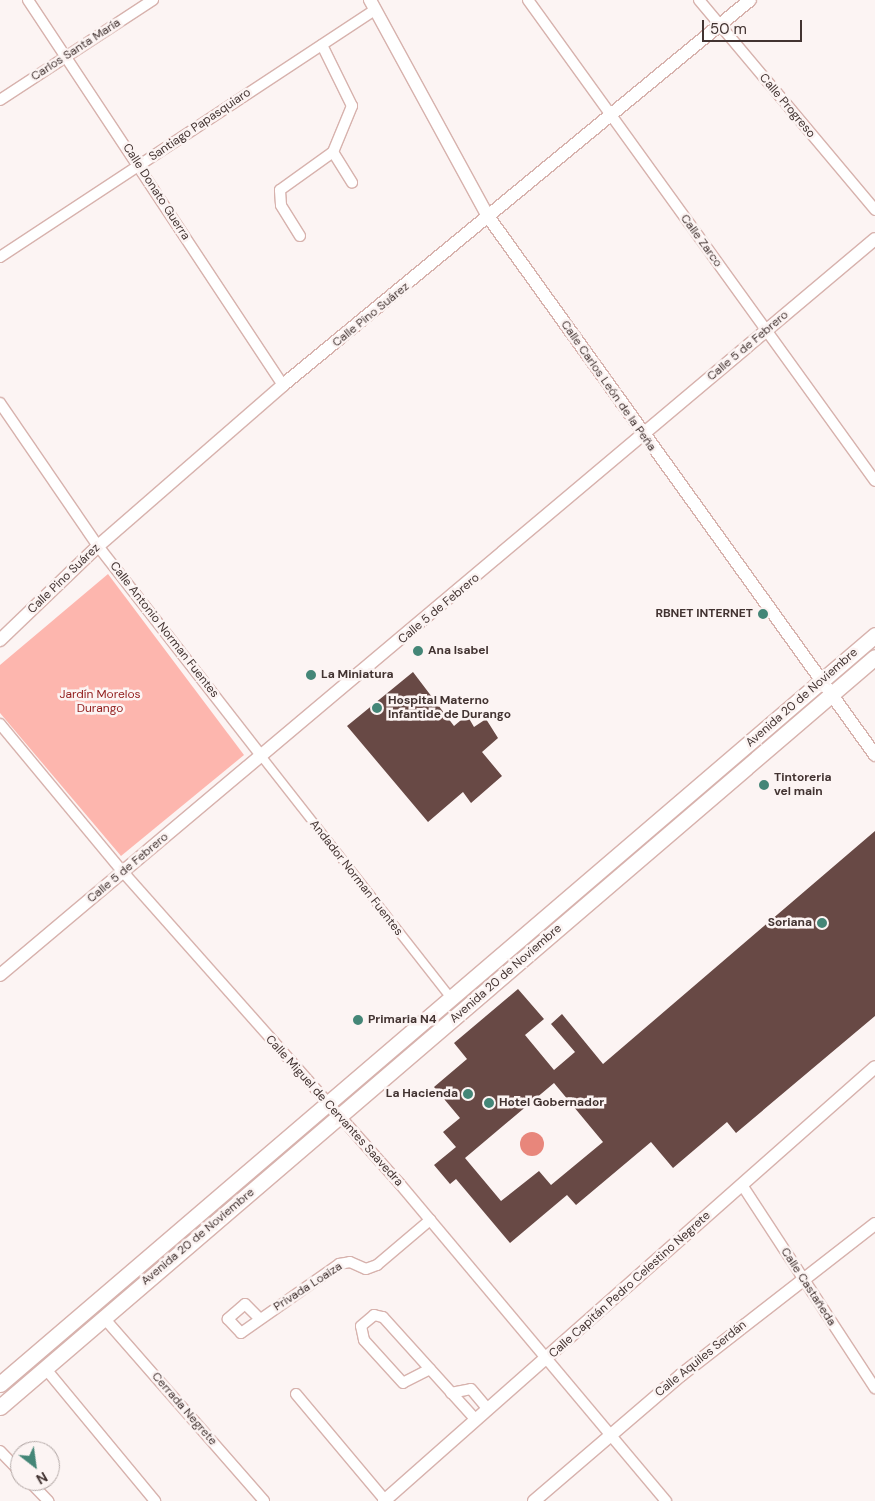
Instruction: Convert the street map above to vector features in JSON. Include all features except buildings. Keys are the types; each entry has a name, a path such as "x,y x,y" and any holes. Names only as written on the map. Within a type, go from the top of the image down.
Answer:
{"main road":[{"name":"Avenida 20 de Noviembre","path":"0,1384 875,635"},
{"name":"Avenida 20 de Noviembre","path":"0,1407 875,657"}],"street":[{"name":"Calle Donato Guerra","path":"28,0 68,56 138,166 283,385"},
{"name":"Carlos Santa María","path":"0,100 153,0"},
{"name":"Calle Zarco","path":"528,0 875,481"},
{"name":"Calle Progreso","path":"700,0 875,210"},
{"name":"Calle Pino Suárez","path":"0,640 98,546 283,385 609,114 721,26 750,0"},
{"name":"Santiago Papasquiaro","path":"0,257 322,44 372,5"},
{"name":"Calle Carlos León de la Peña","path":"372,5 488,215 642,435 875,755"},
{"path":"300,236 281,205 280,190 334,152 352,102 322,44"},
{"path":"334,152 352,182"},
{"name":"Calle 5 de Febrero","path":"0,975 262,757 875,239"},
{"name":"Calle Antonio Norman Fuentes","path":"0,403 98,546 262,757"},
{"name":"Calle Miguel de Cervantes Saavedra","path":"0,724 123,872 430,1220 666,1501"},
{"name":"Andador Norman Fuentes","path":"262,757 451,998"},
{"name":"Calle Capitán Pedro Celestino Negrete","path":"384,1500 875,1067"},
{"name":"Calle Castañeda","path":"742,1185 873,1381"},
{"name":"Privada Loaiza","path":"260,1319 338,1264 350,1262 366,1268 377,1265 430,1220"},
{"name":"Calle Aquiles Serdán","path":"534,1501 610,1433 803,1278 875,1224"},
{"path":"430,1368 404,1383 364,1340 361,1326 374,1315 383,1316 430,1368 476,1420"},
{"name":"Cerrada Negrete","path":"104,1318 264,1501"},
{"path":"45,1368 155,1501"},
{"path":"451,1392 471,1390 488,1409"},
{"path":"296,1394 384,1500"},
{"path":"0,1451 10,1462"},
{"path":"38,1491 48,1501"}],"green space":[{"name":"Jardín Morelos Durango","path":"108,574 244,755 121,856 0,713 0,665"}],"shaded area":[{"path":"532,1132 541,1135 544,1144 541,1153 532,1156 523,1153 520,1144 523,1135"}],"place":[{"name":"RBNET INTERNET","path":"763,614"},
{"name":"Ana Isabel","path":"418,651"},
{"name":"La Miniatura","path":"311,675"},
{"name":"Hospital Materno Infantide de Durango","path":"377,708"},
{"name":"Tintoreria vel main","path":"764,785"},
{"name":"Soriana","path":"822,923"},
{"name":"Primaria N4","path":"358,1020"},
{"name":"La Hacienda","path":"468,1094"},
{"name":"Hotel Gobernador","path":"489,1103"}]}
